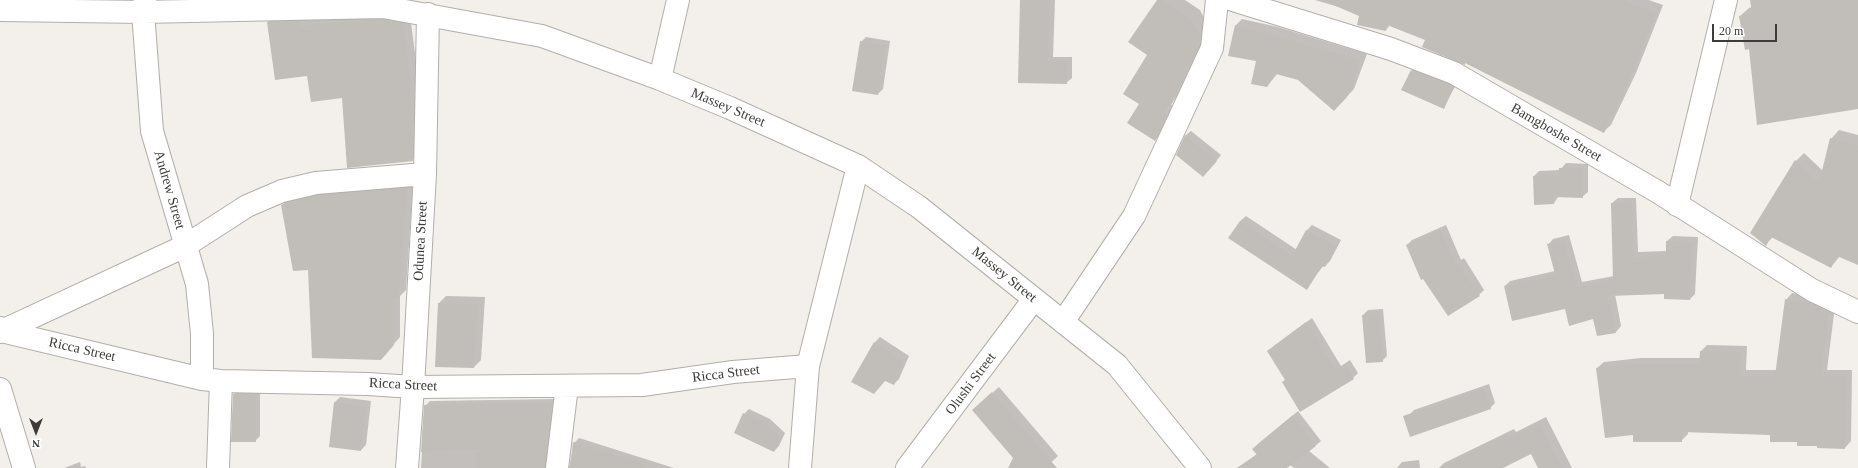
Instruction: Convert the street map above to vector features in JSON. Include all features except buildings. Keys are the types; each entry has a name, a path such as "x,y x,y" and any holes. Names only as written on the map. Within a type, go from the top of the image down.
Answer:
{"street":[{"path":"660,79 678,0"},
{"path":"1063,322 1134,216 1212,48 1218,0"},
{"name":"Bamgboshe Street","path":"1233,0 1390,49 1454,73 1658,192 1812,290 1858,312"},
{"path":"1677,204 1726,0"},
{"name":"Massey Street","path":"0,10 144,6 383,7 542,36 660,79 730,108 858,166 919,207 1118,365 1200,468"},
{"name":"Andrew Street","path":"144,6 152,131 197,284 202,334 212,380 218,468"},
{"name":"Odunea Street","path":"407,468 425,174 428,14"},
{"path":"800,468 808,366 858,166"},
{"path":"0,330 185,246 213,226 247,206 282,191 316,183 425,174"},
{"name":"Olushi Street","path":"907,468 1034,299"},
{"name":"Ricca Street","path":"0,330 212,380 368,384 413,388 642,385 733,372 808,366"},
{"path":"557,468 567,386"},
{"path":"0,390 24,468"}]}
